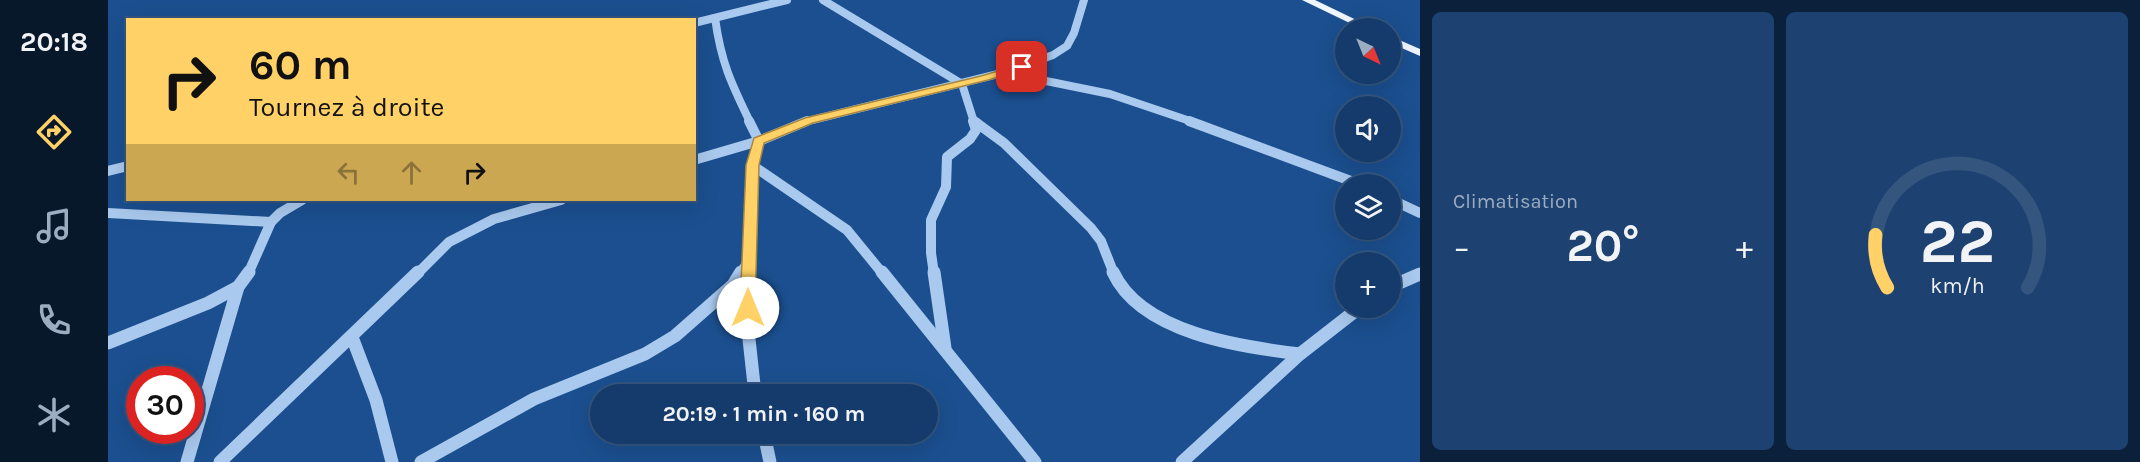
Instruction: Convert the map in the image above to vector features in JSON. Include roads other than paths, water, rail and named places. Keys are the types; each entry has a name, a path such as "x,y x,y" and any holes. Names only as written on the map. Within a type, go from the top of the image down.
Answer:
{"main road":[{"path":"1307,0 1346,18"},
{"path":"1401,44 1420,53"}],"street":[{"path":"696,23 785,0"},
{"path":"823,0 962,84 976,130 974,135 947,157 946,187 931,220 931,253 945,348"},
{"path":"696,159 759,141 809,120 1006,72 1064,50 1074,33 1084,0"},
{"path":"715,18 719,47 727,76 759,141 753,165 748,262 748,330 754,384"},
{"path":"1006,72 1110,94 1144,104 1335,175"},
{"path":"973,120 1003,139 1096,235 1119,285 1139,304 1161,318 1246,348 1300,354"},
{"path":"753,165 793,196 832,218 847,230 945,348 1035,462"},
{"path":"108,171 126,166"},
{"path":"108,343 208,303 238,287 246,278 271,222 280,213 300,201"},
{"path":"220,462 449,242 494,219 557,201"},
{"path":"1401,204 1420,213"},
{"path":"108,213 155,213 200,219 271,222"},
{"path":"421,462 534,399 645,354 665,342 727,291 748,262"},
{"path":"1401,282 1420,274"},
{"path":"187,462 238,287"},
{"path":"1182,462 1300,354 1346,318"},
{"path":"352,337 376,400 392,462"},
{"path":"766,444 770,462"}]}
